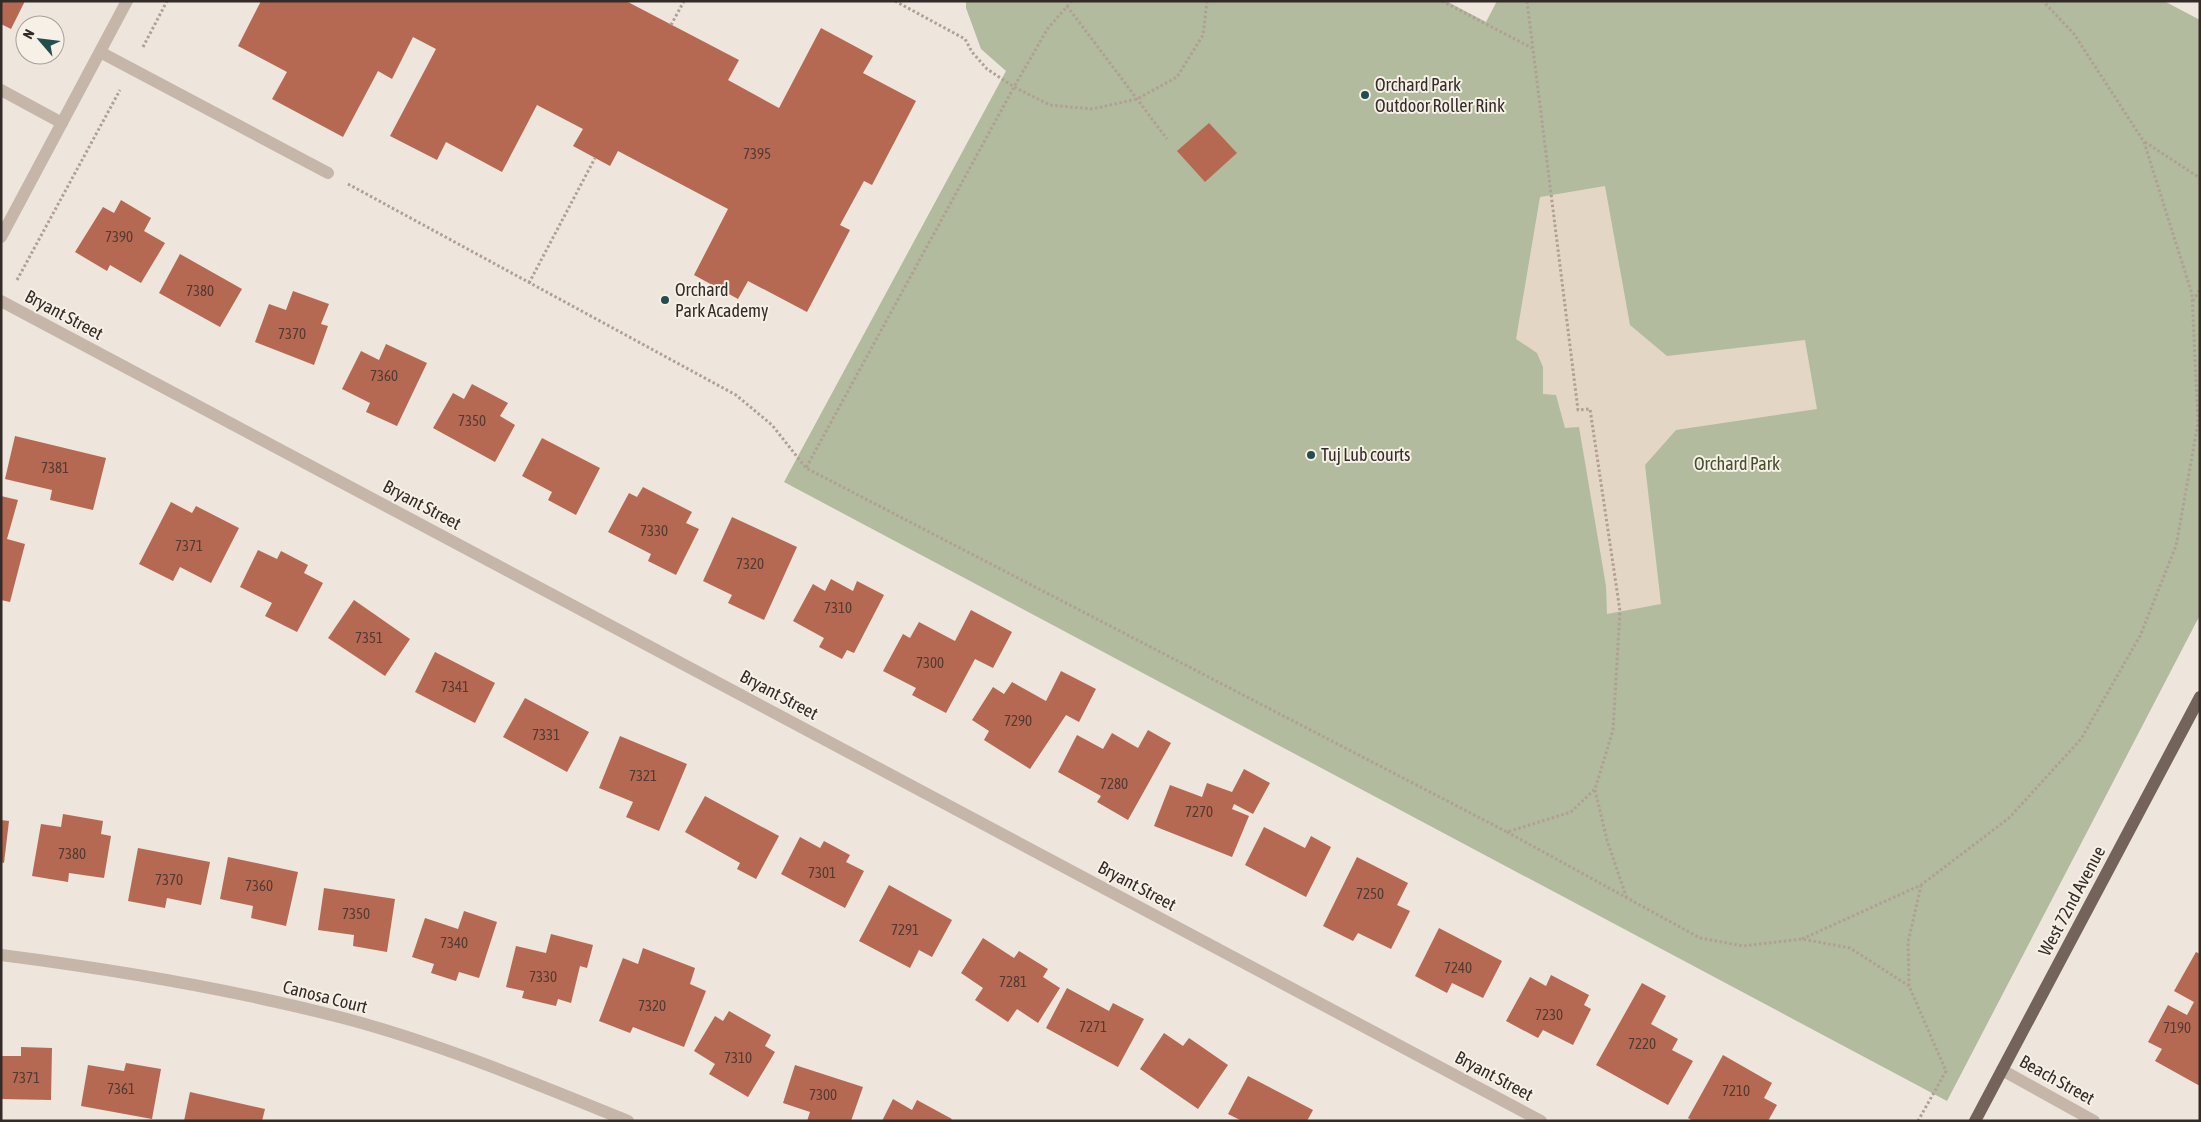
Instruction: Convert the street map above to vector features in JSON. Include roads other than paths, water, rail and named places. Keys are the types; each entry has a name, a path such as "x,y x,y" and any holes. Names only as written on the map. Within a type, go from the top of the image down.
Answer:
{"main road":[{"name":"West 72nd Avenue","path":"1975,1121 2199,701"}],"street":[{"path":"1,237 127,1"},
{"path":"100,52 328,173"},
{"path":"1,90 62,123"},
{"name":"Bryant Street","path":"3,302 1541,1121"},
{"name":"Canosa Court","path":"1,955 101,967 202,986 348,1019 468,1057 628,1121"},
{"name":"Beach Street","path":"2002,1070 2094,1121"}],"place":[{"name":"Orchard Park Outdoor Roller Rink","path":"1365,95"},
{"name":"Orchard Park Academy","path":"665,300"},
{"name":"Tuj Lub courts","path":"1311,455"}],"park label":[{"name":"Orchard Park","path":"1737,464"}]}
